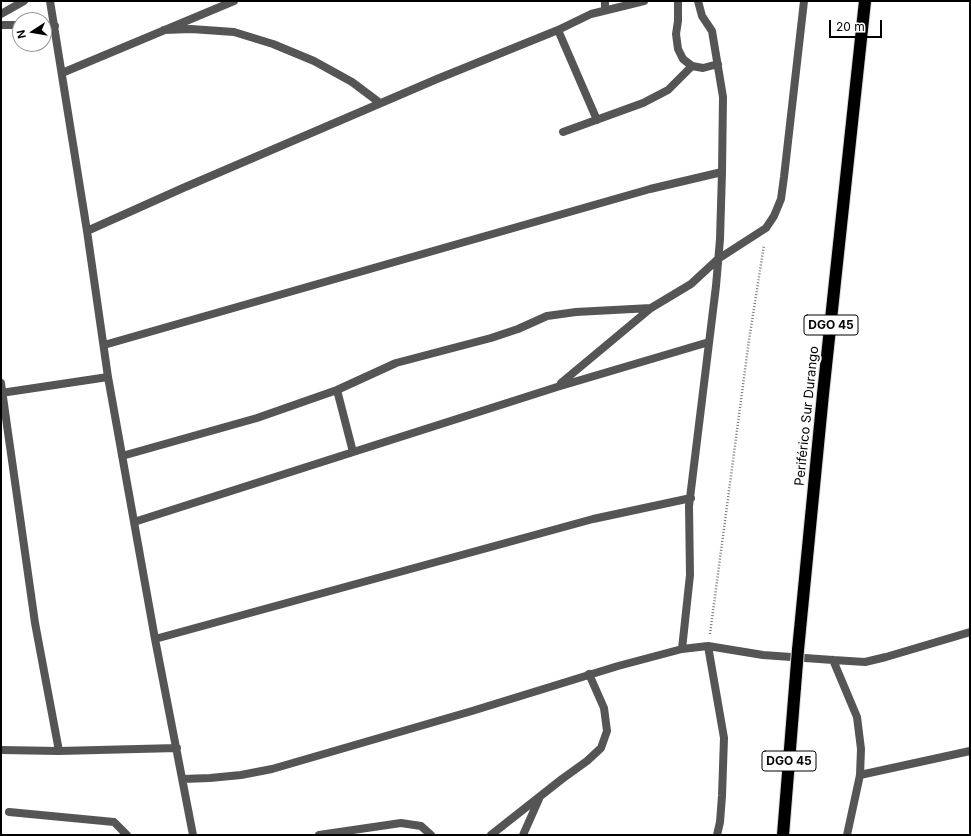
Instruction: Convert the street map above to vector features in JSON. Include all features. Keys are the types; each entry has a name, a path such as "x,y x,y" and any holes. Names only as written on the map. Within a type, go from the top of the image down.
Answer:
{"highway":[{"name":"Periférico Sur Durango","path":"783,835 798,650 823,394 865,1"}],"street":[{"path":"1,14 24,1"},
{"path":"50,1 87,231 108,377 155,639 193,835"},
{"path":"62,73 234,1"},
{"path":"605,1 605,10"},
{"path":"87,231 190,184 380,103 558,30 591,14 644,1"},
{"path":"678,1 678,21 676,34 678,49 683,59 692,66 703,68 718,64"},
{"path":"682,649 690,575 689,506 718,259 722,172 723,97 712,31 702,16 698,1"},
{"path":"557,387 651,308 691,284 718,259 766,228 774,216 781,199 790,132 804,1"},
{"path":"1,25 12,25"},
{"path":"164,30 191,29 234,32 273,44 314,61 352,82 380,103"},
{"path":"558,30 597,120"},
{"path":"563,132 643,103 668,90 692,66"},
{"path":"104,346 650,189 722,172"},
{"path":"122,456 257,418 337,390 396,363 491,338 518,329 547,316 576,312 651,308"},
{"path":"134,522 557,387 709,342"},
{"path":"2,393 108,377"},
{"path":"1,383 35,623 59,751"},
{"path":"337,390 353,452"},
{"path":"155,639 585,521 691,498"},
{"path":"183,779 242,775 272,769 458,715 647,657 682,649 708,646 762,655 865,662 970,632"},
{"path":"708,646 724,738 722,796 720,822 717,835"},
{"path":"833,660 857,717 861,749 860,775 847,835"},
{"path":"491,835 587,761 601,748 607,731 604,708 589,674"},
{"path":"1,750 59,751 177,748"},
{"path":"860,775 970,751"},
{"path":"523,835 539,798"},
{"path":"9,812 114,822 127,835"},
{"path":"319,835 401,823 421,826 431,835"}],"path":[{"path":"708,646 749,340 766,228"}]}
